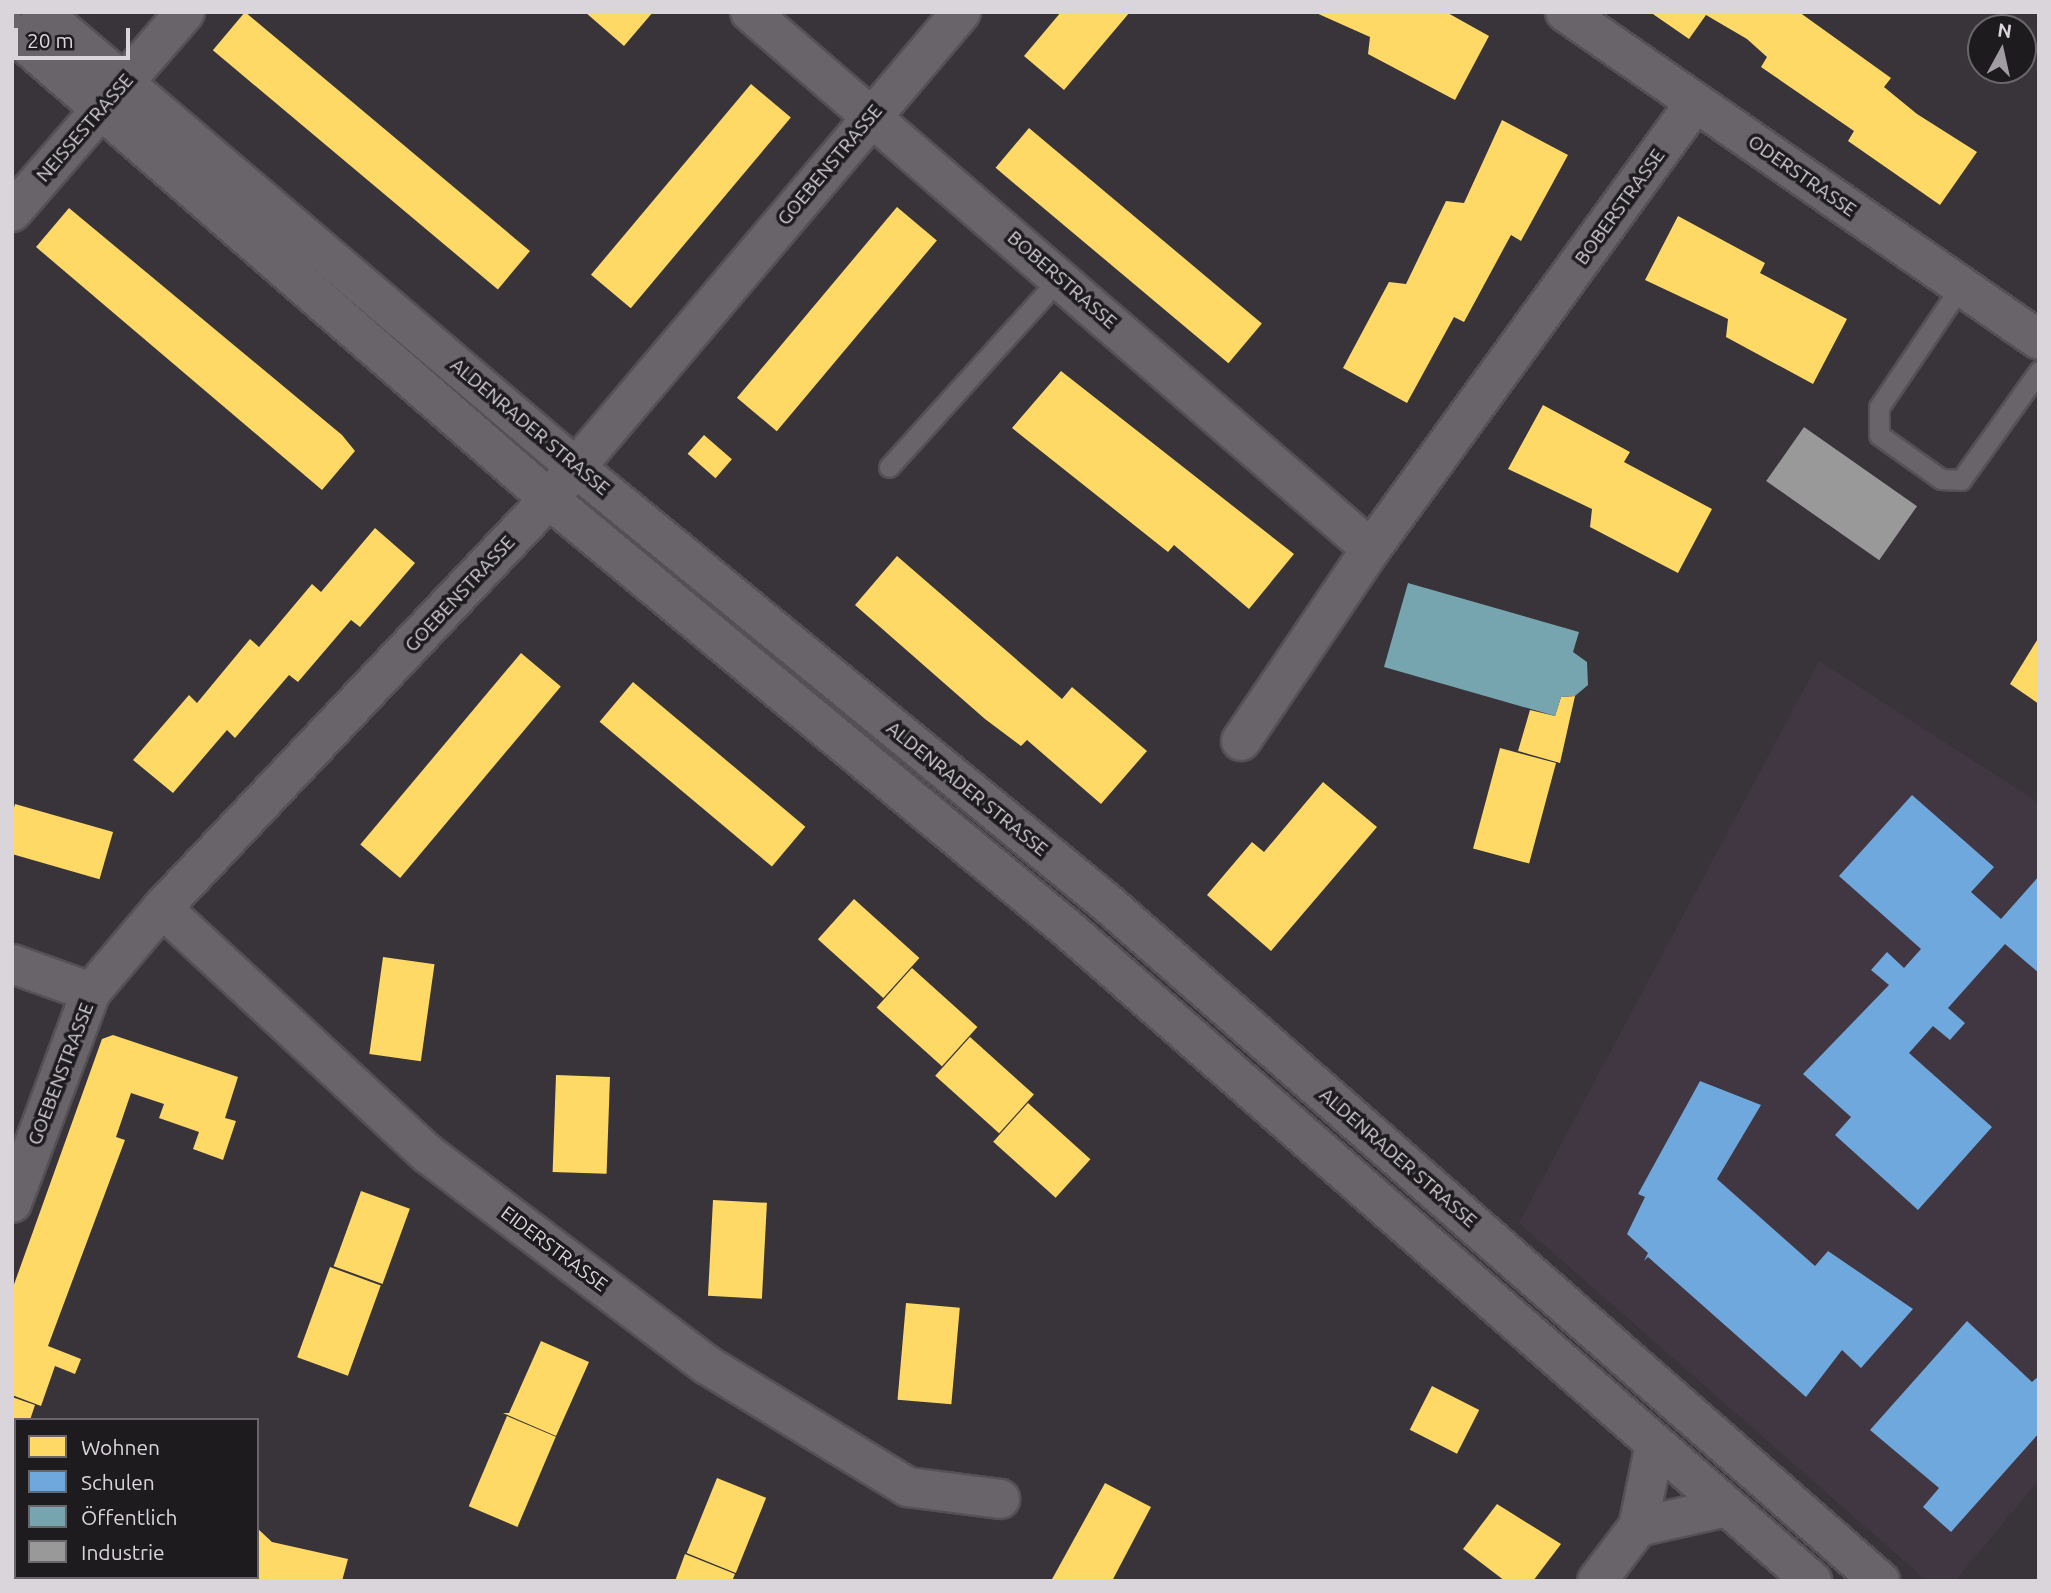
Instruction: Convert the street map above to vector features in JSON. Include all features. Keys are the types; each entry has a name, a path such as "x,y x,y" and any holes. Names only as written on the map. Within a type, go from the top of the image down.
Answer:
{"street":[{"name":"ALDENRADER STRASSE","path":"41,12 114,97 549,499 1069,930 1812,1581"},
{"name":"NEISSESTRASSE","path":"12,212 185,12"},
{"name":"BOBERSTRASSE","path":"750,12 873,114 1371,550"},
{"name":"GOEBENSTRASSE","path":"12,1203 91,992 162,908 549,499 961,12"},
{"name":"ODERSTRASSE","path":"1565,12 2039,340"},
{"name":"ALDENRADER STRASSE","path":"12,32 114,97 575,466 1106,902 1880,1581"},
{"name":"BOBERSTRASSE","path":"1241,741 1371,550 1695,103"},
{"name":"EIDERSTRASSE","path":"162,908 428,1154 707,1365 908,1487 1000,1499"},
{"path":"12,964 91,992"},
{"path":"1597,1581 1639,1527 1655,1444"},
{"path":"1639,1527 1727,1507"}],"lane":[{"path":"889,467 1060,278"},
{"path":"1961,286 1879,407 1879,435 1941,479 1961,480 2039,371"}],"shaded area":[{"path":"1819,661 2039,803 2039,1480 1955,1581 1927,1581 1519,1223"}],"building: Wohnen":[{"path":"245,12 530,251 498,289 213,50"},
{"path":"585,12 653,12 624,46"},
{"path":"1061,12 1130,12 1064,90 1024,56"},
{"path":"1314,12 1446,12 1489,36 1455,100 1368,54 1370,37"},
{"path":"1650,12 1799,12 1891,78 1884,87 1917,114 1977,152 1940,205 1848,141 1854,131 1761,67 1767,57 1747,39 1706,15 1689,39"},
{"path":"751,84 791,117 631,308 591,275"},
{"path":"1502,120 1568,155 1521,241 1511,235 1464,322 1454,317 1407,403 1343,368 1389,282 1406,284 1446,201 1464,203"},
{"path":"1029,128 1262,323 1228,363 996,168"},
{"path":"897,207 937,240 777,431 737,398"},
{"path":"69,208 342,435 355,451 322,490 36,247"},
{"path":"1678,216 1765,263 1760,273 1847,319 1813,384 1726,337 1728,319 1645,280"},
{"path":"1061,371 1294,554 1249,609 1174,545 1168,552 1012,428"},
{"path":"1543,405 1630,452 1624,462 1712,509 1678,573 1590,527 1592,509 1508,469"},
{"path":"704,435 732,459 716,478 688,454"},
{"path":"375,528 415,563 360,627 351,620 298,682 289,675 235,738 227,730 173,793 133,760 189,695 197,703 250,639 259,647 312,584 321,592"},
{"path":"897,556 1062,699 1072,687 1147,751 1101,804 1027,740 1021,746 985,719 855,605"},
{"path":"2039,637 2039,704 2010,684"},
{"path":"521,653 561,686 400,878 360,845"},
{"path":"633,682 805,827 772,866 600,722"},
{"path":"1575,696 1560,763 1518,751 1530,710 1555,716 1561,697"},
{"path":"1500,748 1556,763 1529,863 1473,848"},
{"path":"1323,782 1377,827 1271,951 1207,895 1252,842 1264,852"},
{"path":"15,804 113,832 100,879 12,854 12,814"},
{"path":"854,899 919,958 883,998 818,939"},
{"path":"383,957 434,964 421,1061 369,1054"},
{"path":"912,968 977,1027 942,1066 877,1007"},
{"path":"113,1035 238,1077 225,1118 236,1121 223,1160 193,1149 199,1132 159,1118 164,1104 131,1093 116,1137 125,1140 48,1346 81,1359 75,1374 55,1366 41,1406 12,1395 12,1290 102,1039"},
{"path":"970,1037 1034,1095 999,1133 935,1076"},
{"path":"556,1075 610,1077 607,1174 553,1172"},
{"path":"1028,1103 1090,1159 1056,1198 993,1142"},
{"path":"361,1191 410,1209 383,1284 334,1266"},
{"path":"713,1200 767,1203 762,1299 708,1296"},
{"path":"330,1267 381,1285 348,1376 297,1357"},
{"path":"906,1303 960,1308 951,1404 898,1400"},
{"path":"541,1341 589,1362 556,1436 503,1413 509,1413"},
{"path":"1432,1386 1479,1410 1457,1454 1410,1430"},
{"path":"12,1397 35,1405 31,1418 14,1418 13,1468"},
{"path":"507,1416 556,1437 517,1527 469,1506"},
{"path":"717,1478 766,1498 736,1573 687,1553"},
{"path":"1105,1483 1151,1507 1112,1581 1051,1581"},
{"path":"1497,1504 1561,1544 1533,1581 1505,1581 1463,1549"},
{"path":"12,1509 14,1552 12,1573"},
{"path":"259,1530 272,1542 348,1559 342,1581 160,1581 259,1579"},
{"path":"685,1554 735,1574 732,1581 675,1581"}],"building: Schulen":[{"path":"1912,795 1994,867 1971,892 2001,919 2039,876 2039,973 2005,944 1948,1008 1965,1023 1950,1040 1933,1026 1909,1053 1992,1127 1918,1210 1835,1135 1851,1117 1803,1074 1889,985 1871,970 1887,952 1904,968 1921,949 1839,876"},
{"path":"1700,1081 1761,1105 1717,1179 1815,1266 1828,1251 1913,1309 1861,1368 1842,1350 1806,1397 1648,1257 1644,1261 1648,1253 1627,1234 1645,1197 1638,1194"},
{"path":"1967,1321 2032,1382 2039,1376 2039,1433 1951,1532 1923,1507 1939,1488 1870,1430"}],"building: Öffentlich":[{"path":"1408,583 1579,632 1573,652 1587,662 1588,685 1575,696 1561,697 1555,716 1384,667"}],"building: Industrie":[{"path":"1804,427 1917,506 1879,560 1766,481"}]}
